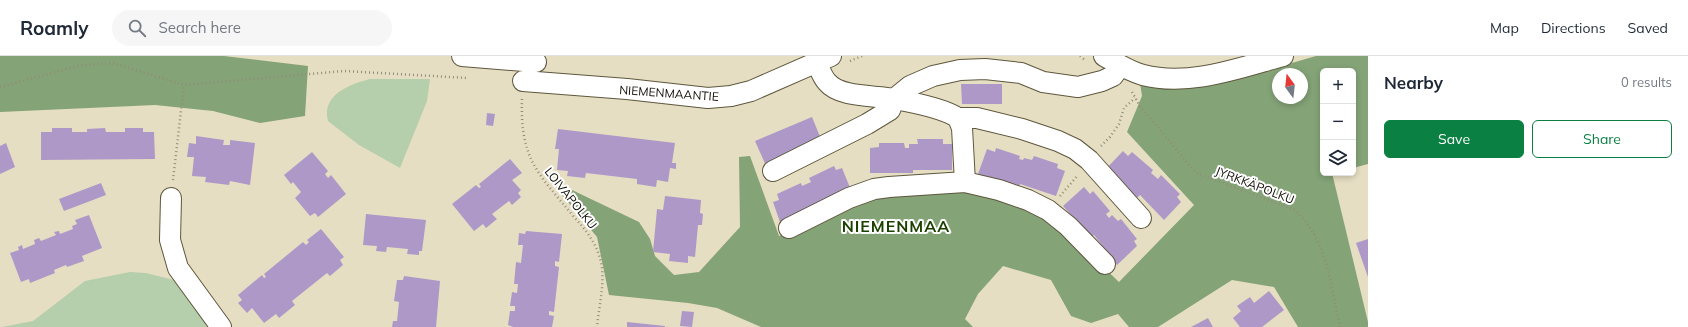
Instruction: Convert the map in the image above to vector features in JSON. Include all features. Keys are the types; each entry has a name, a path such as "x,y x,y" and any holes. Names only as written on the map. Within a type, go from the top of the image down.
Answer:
{"street":[{"path":"462,56 536,59 530,82"},
{"path":"773,171 867,124 890,110 894,99 910,86 933,76 960,70 985,69 1021,73 1043,82 1078,87 1102,81 1113,76 1112,61 1143,75 1167,78 1194,77 1228,71 1282,56"},
{"path":"824,60 827,82 837,90 851,94 894,99 944,111 958,118 977,118 1022,129 1058,141 1075,149 1088,160 1142,218"},
{"name":"NIEMENMAANTIE","path":"530,82 627,89 708,98 731,96 751,91 824,60"},
{"path":"958,118 962,128 965,182"},
{"path":"789,228 849,198 874,189 965,182 999,190 1028,200 1048,210 1068,226 1105,264"},
{"path":"171,198 170,240 178,268 221,327"}],"path":[{"path":"0,87 81,65 113,63 184,85 344,71 469,78"},
{"name":"LOIVAPOLKU","path":"530,82 523,131 525,145 538,174 591,238 599,255 603,273 597,327"},
{"path":"171,198 184,85"},
{"name":"JYRKKÄPOLKU","path":"1129,88 1140,106 1196,173 1295,210 1305,219 1321,247 1340,327"},
{"path":"1110,137 1119,124 1124,108 1135,98"}],"green space":[{"path":"0,56 224,56 308,66 305,116 260,123 213,111 155,105 0,112"},
{"path":"1316,56 1368,56 1368,164 1356,167 1356,68 1320,68 1320,176 1333,176 1368,327 1298,327 1274,287 1232,280 1158,327 1129,327 1118,314 1091,323 1071,316 1051,280 1003,266 978,294 965,319 973,327 761,327 717,308 688,303 609,295 597,237 549,179 639,222 650,239 655,256 674,275 699,272 740,227 739,157 750,156 779,236 857,199 893,190 991,191 1063,228 1119,282 1194,205 1127,132 1142,96 1140,83 1181,88 1211,86 1272,69 1272,104 1308,104 1308,68 1274,68"},
{"path":"370,79 430,79 427,101 400,168 359,145 328,121 327,112 329,104 339,92 354,84"},
{"path":"130,272 146,273 174,280 208,327 2,327 33,321 85,281"}],"building":[{"path":"961,84 1002,84 1002,104 962,104"},
{"path":"487,113 495,114 493,126 486,125"},
{"path":"812,117 823,144 767,168 755,141"},
{"path":"52,128 72,128 72,132 87,132 87,129 105,128 106,132 125,132 125,128 143,128 143,132 154,132 155,159 41,160 41,132 52,132"},
{"path":"558,129 675,143 672,163 676,163 676,169 670,168 668,182 657,180 656,187 637,184 637,179 586,173 585,178 567,176 568,171 557,170 559,149 555,149"},
{"path":"196,136 224,140 223,145 230,145 230,140 255,143 250,185 230,181 229,185 205,182 206,177 192,176 194,157 187,157 189,143 196,144"},
{"path":"917,139 943,139 943,144 952,144 952,170 913,170 913,173 870,173 870,148 879,147 879,143 904,143 905,148 909,148 909,144 918,144"},
{"path":"6,143 15,167 0,174 0,146"},
{"path":"996,148 1020,156 1019,159 1023,160 1024,158 1032,160 1034,156 1058,164 1057,168 1065,171 1056,196 1020,184 1019,188 978,174 987,149 995,152"},
{"path":"1123,151 1128,156 1132,152 1153,170 1151,173 1158,179 1161,175 1180,194 1177,197 1181,202 1164,220 1140,195 1136,199 1105,170"},
{"path":"312,152 328,171 325,174 328,178 331,175 346,194 318,217 315,213 310,216 295,198 301,192 293,182 291,184 284,175"},
{"path":"510,159 522,173 512,180 521,190 518,193 521,197 512,205 509,201 492,214 497,219 486,228 483,224 474,231 452,204 476,185 479,188 481,187 479,184"},
{"path":"834,166 836,170 842,168 851,190 781,225 773,202 779,200 777,194 801,183 802,186 811,182 809,178"},
{"path":"101,183 106,195 64,211 59,199"},
{"path":"1084,187 1090,194 1093,191 1110,211 1106,214 1109,218 1112,215 1118,221 1121,219 1137,239 1134,241 1137,246 1117,265 1094,235 1091,237 1063,206"},
{"path":"665,196 701,200 700,213 703,214 702,225 698,225 695,257 688,256 688,263 669,261 670,254 653,252 657,209 663,210"},
{"path":"366,214 426,220 422,251 419,251 419,255 407,254 408,249 387,247 386,252 376,251 377,246 363,245"},
{"path":"89,215 102,248 82,256 84,261 67,267 66,265 54,270 55,273 30,283 29,279 21,282 10,253 19,250 18,247 22,245 23,249 35,244 34,240 39,238 41,241 56,235 54,232 59,231 60,234 73,229 72,226 77,224 75,220"},
{"path":"321,229 344,257 340,260 343,265 330,276 327,273 292,301 295,305 279,318 276,314 264,323 252,308 247,313 238,303 242,300 238,295 262,275 264,278 266,277 264,274 303,242 306,245 309,242 307,240"},
{"path":"526,231 562,234 559,262 555,261 555,266 559,267 554,312 549,311 549,315 554,316 552,327 513,327 508,325 510,311 515,311 515,306 510,306 512,292 517,293 518,284 514,284 516,262 521,263 523,245 518,245 519,233 525,234"},
{"path":"1368,239 1368,277 1356,243"},
{"path":"404,276 440,281 436,327 392,327 393,321 397,321 399,302 394,301 397,280 403,280"},
{"path":"1269,291 1284,310 1262,327 1240,327 1233,318 1241,311 1237,306 1250,297 1254,303"},
{"path":"682,311 694,312 692,327 680,326"},
{"path":"1208,318 1213,327 1191,327"},
{"path":"627,322 665,326 665,327 627,327"}],"district":[{"name":"NIEMENMAA","path":"896,226"}]}
